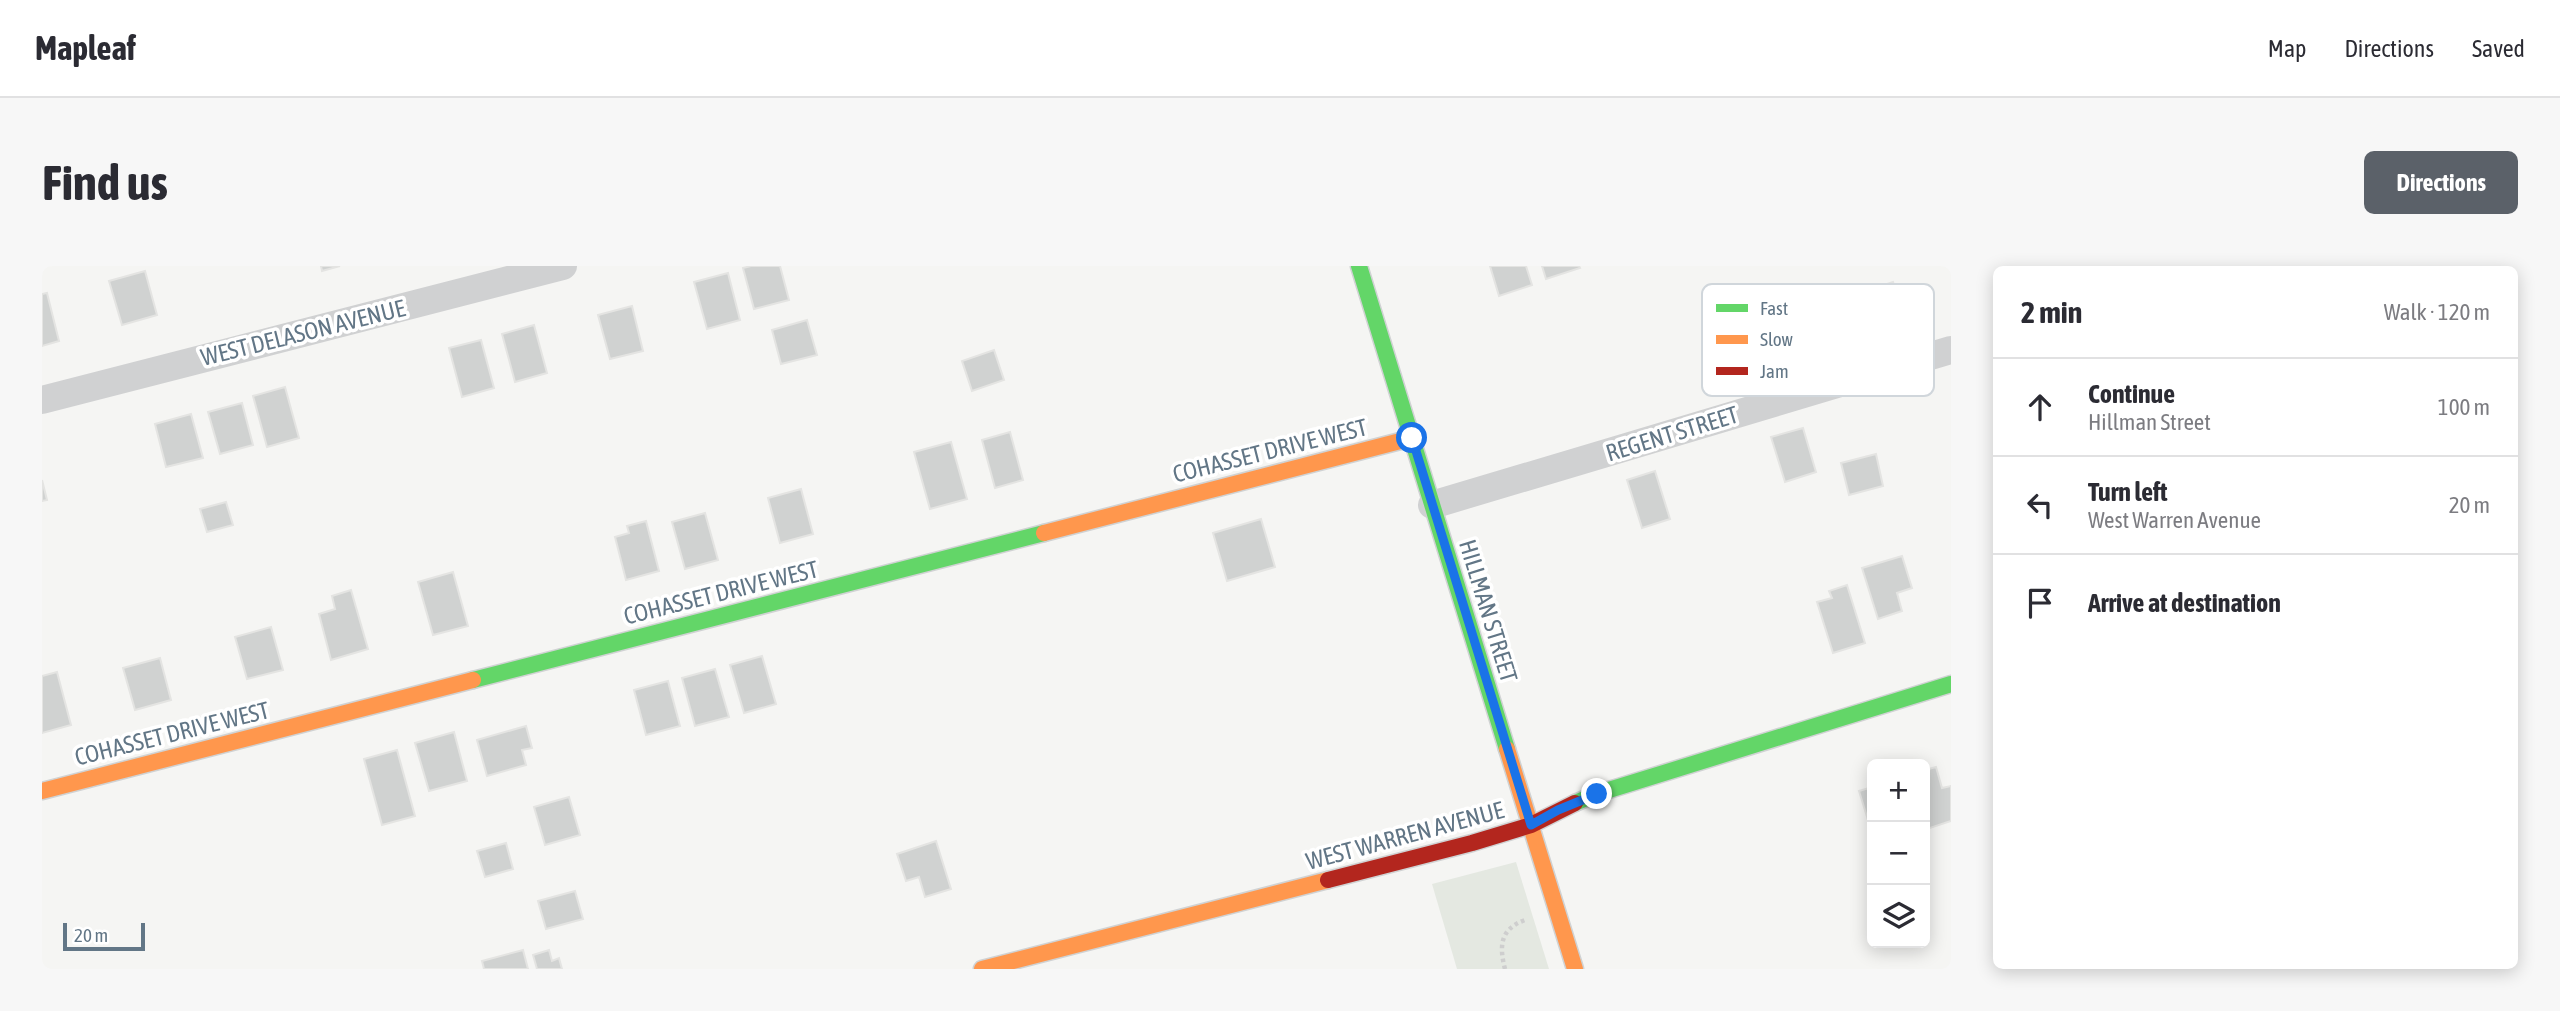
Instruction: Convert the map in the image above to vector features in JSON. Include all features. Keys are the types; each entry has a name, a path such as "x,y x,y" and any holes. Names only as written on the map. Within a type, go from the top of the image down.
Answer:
{"street":[{"name":"WEST DELASON AVENUE","path":"42,400 563,266"},
{"name":"HILLMAN STREET","path":"1359,266 1575,969"},
{"name":"REGENT STREET","path":"1934,355 1951,350"},
{"name":"REGENT STREET","path":"1432,505 1797,396"},
{"name":"COHASSET DRIVE WEST","path":"42,790 1412,438"},
{"name":"WEST WARREN AVENUE","path":"982,969 1472,843 1531,825 1597,794 1951,684"}],"path":[{"path":"1505,969 1501,942 1504,934 1519,922 1533,918"}],"shaded area":[{"path":"1516,862 1549,969 1457,969 1432,884"}],"building":[{"path":"321,266 340,266 322,271"},
{"path":"780,266 789,300 754,309 743,268"},
{"path":"1490,266 1526,266 1532,285 1499,296"},
{"path":"1542,266 1579,266 1580,268 1546,279"},
{"path":"145,271 157,315 122,325 109,281"},
{"path":"728,273 740,320 707,329 694,282"},
{"path":"47,293 59,341 42,346 42,294"},
{"path":"632,306 643,351 610,359 598,315"},
{"path":"807,320 817,355 781,364 772,330"},
{"path":"534,325 547,373 515,382 502,334"},
{"path":"481,340 494,388 462,397 449,348"},
{"path":"994,350 1004,380 972,391 962,361"},
{"path":"285,387 299,438 267,447 253,396"},
{"path":"242,403 253,445 220,454 208,412"},
{"path":"191,414 203,458 166,467 155,424"},
{"path":"1803,428 1816,472 1785,482 1771,437"},
{"path":"1010,432 1023,480 995,488 982,440"},
{"path":"951,442 967,499 930,509 914,452"},
{"path":"1876,454 1883,486 1849,495 1841,463"},
{"path":"1655,471 1670,519 1642,528 1627,480"},
{"path":"42,480 47,500 42,501"},
{"path":"801,489 813,534 780,543 768,498"},
{"path":"226,502 233,525 207,532 200,509"},
{"path":"705,513 718,560 685,569 672,522"},
{"path":"1261,519 1275,567 1227,581 1213,533"},
{"path":"646,521 659,571 626,580 615,537 629,533 627,526"},
{"path":"1902,556 1912,588 1897,593 1902,611 1878,619 1862,568"},
{"path":"453,572 468,626 433,635 418,582"},
{"path":"1847,585 1865,643 1833,653 1817,602 1832,598 1829,591"},
{"path":"351,590 368,649 331,660 319,614 335,609 332,596"},
{"path":"271,627 283,670 247,679 235,637"},
{"path":"762,656 776,704 744,713 730,665"},
{"path":"160,658 171,700 135,710 123,668"},
{"path":"715,669 729,717 695,726 682,678"},
{"path":"57,672 71,725 42,733 42,676"},
{"path":"668,681 680,726 646,735 634,690"},
{"path":"526,726 532,748 522,750 526,765 487,776 477,740"},
{"path":"454,732 467,781 429,791 415,743"},
{"path":"397,750 415,816 382,825 364,759"},
{"path":"1936,767 1942,788 1951,786 1951,821 1930,828 1930,822 1930,769"},
{"path":"1867,789 1867,817 1859,791"},
{"path":"569,797 580,835 545,845 534,807"},
{"path":"936,841 951,889 925,897 919,877 906,881 897,854"},
{"path":"506,843 513,869 485,877 477,851"},
{"path":"575,891 583,919 546,929 538,901"},
{"path":"523,950 528,969 484,969 482,961"},
{"path":"549,950 552,961 559,958 562,969 537,969 533,955"}],"traffic: fast":[{"path":"1359,266 1507,749"},
{"path":"473,680 1044,533"},
{"path":"1575,803 1596,794 1951,684"}],"traffic: slow":[{"path":"1044,533 1412,438"},
{"path":"42,791 473,680"},
{"path":"1507,749 1575,969"},
{"path":"982,969 1328,880"}],"traffic: jam":[{"path":"1328,880 1531,825 1575,803"}],"route":[{"path":"1412,438 1531,825 1597,794"}]}
